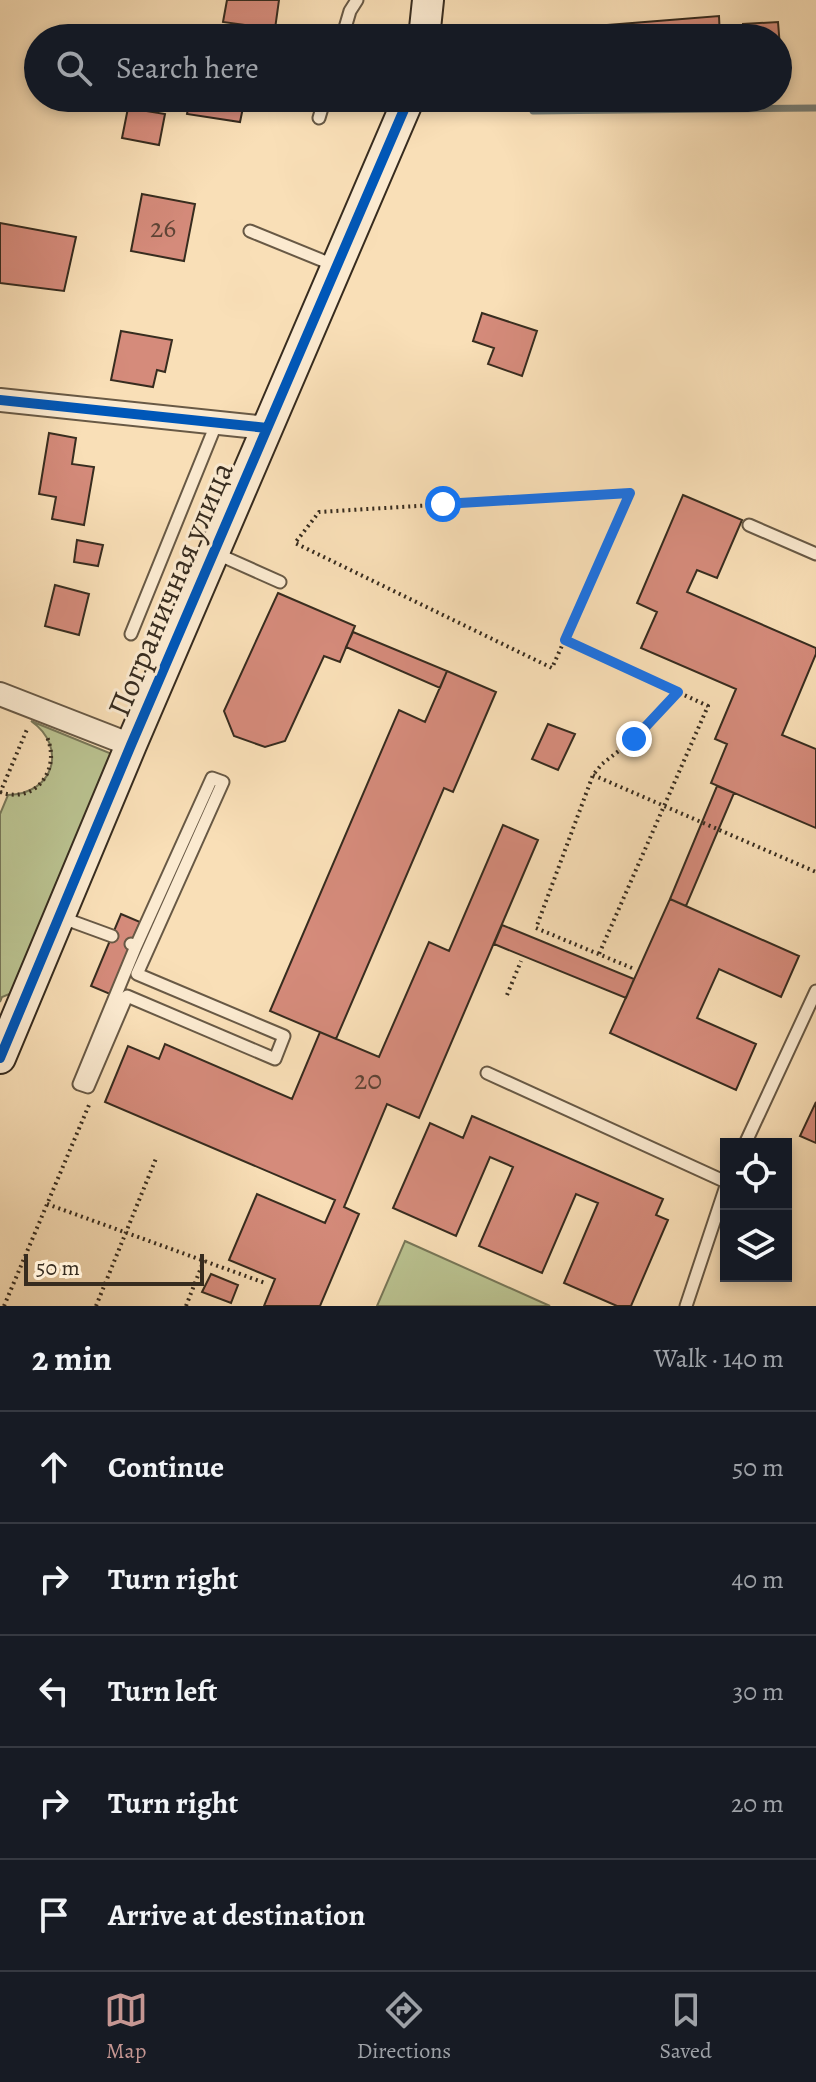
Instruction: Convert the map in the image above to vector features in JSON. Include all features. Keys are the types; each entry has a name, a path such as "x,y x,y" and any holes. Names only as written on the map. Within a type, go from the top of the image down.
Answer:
{"street":[{"path":"425,24 428,0"},
{"name":"Пограничная улица","path":"0,1058 403,112"},
{"path":"0,400 267,428"},
{"path":"0,694 131,745"}],"lane":[{"path":"346,24 357,0"},
{"path":"319,118 321,112"},
{"path":"250,231 337,266"},
{"path":"131,634 217,422"},
{"path":"749,525 816,554"},
{"path":"214,553 280,582"},
{"path":"212,778 223,782 137,974 284,1036 275,1059 127,996 88,1087 79,1084 134,945 212,778"},
{"path":"59,916 112,936"},
{"path":"748,1138 816,991"},
{"path":"487,1073 720,1181"},
{"path":"686,1306 720,1202"}],"path":[{"path":"630,493 565,640 552,668 295,543 319,512 630,493"},
{"path":"565,640 708,706 599,954"},
{"path":"632,968 536,928 593,775 634,739 678,692"},
{"path":"31,721 0,793 20,795 32,791 42,784 49,773 52,750 41,728"},
{"path":"593,775 816,872"},
{"path":"507,995 521,961"},
{"path":"4,1306 91,1099"},
{"path":"96,1306 157,1156"},
{"path":"47,1204 265,1283"},
{"path":"186,1306 204,1260"}],"green space":[{"path":"31,721 112,754 12,993 2,997 0,1002 0,814 8,795 24,793 36,787 51,767 49,743"},
{"path":"405,1241 550,1306 377,1306"}],"building":[{"path":"227,0 279,0 276,24 223,22"},
{"path":"719,16 719,24 620,24"},
{"path":"127,112 165,114 159,145 122,138"},
{"path":"187,112 242,112 240,122"},
{"path":"142,194 195,204 184,261 131,251"},
{"path":"0,223 76,237 64,291 0,283"},
{"path":"482,313 537,331 522,376 488,364 494,348 473,341"},
{"path":"121,331 172,340 165,372 157,370 153,387 111,380"},
{"path":"49,433 76,438 72,464 94,467 84,525 52,519 56,497 39,494"},
{"path":"683,495 742,520 717,578 697,570 687,592 816,648 782,735 816,749 816,828 711,783 727,744 715,739 736,689 641,648 657,612 637,603"},
{"path":"77,540 103,545 98,566 74,562"},
{"path":"55,585 89,594 79,635 45,626"},
{"path":"278,593 355,626 340,662 324,656 285,741 265,747 234,736 224,711"},
{"path":"353,632 447,671 440,688 346,647"},
{"path":"447,671 496,692 453,792 444,788 336,1039 270,1011 399,710 425,722"},
{"path":"548,724 575,734 558,770 532,759"},
{"path":"717,786 734,793 686,906 670,899"},
{"path":"503,825 538,840 419,1118 387,1104 344,1207 359,1214 320,1306 264,1306 275,1279 229,1260 257,1194 325,1223 335,1200 105,1102 128,1046 159,1059 165,1044 292,1099 320,1032 379,1057 429,942 449,951"},
{"path":"670,899 799,956 781,997 719,969 697,1018 756,1044 736,1090 610,1033"},
{"path":"121,914 140,922 110,994 91,986"},
{"path":"502,925 634,979 626,998 494,944"},
{"path":"816,1102 816,1143 800,1136"},
{"path":"472,1116 663,1199 656,1215 668,1220 631,1306 617,1306 564,1283 598,1203 576,1194 542,1273 479,1246 513,1167 490,1157 456,1236 393,1208 430,1123 463,1138"},
{"path":"211,1274 238,1285 231,1303 202,1292"}],"waterway":[{"path":"792,108 816,108"}],"cycle path":[{"path":"0,1058 403,112"},
{"path":"0,400 267,428"}],"route":[{"path":"443,504 630,493 565,640 678,692 634,739"}]}
